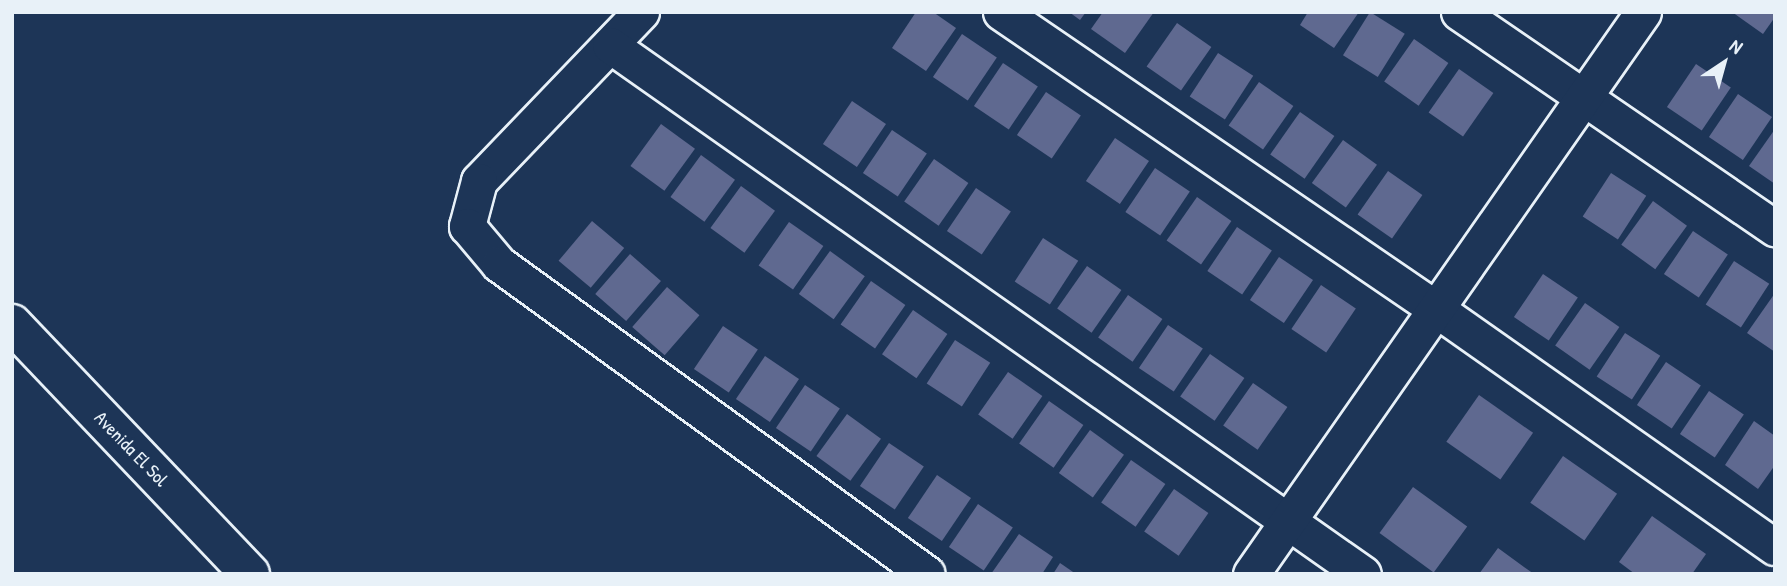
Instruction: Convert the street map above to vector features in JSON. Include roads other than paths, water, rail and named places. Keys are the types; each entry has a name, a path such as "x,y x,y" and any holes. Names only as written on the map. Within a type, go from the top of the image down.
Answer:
{"street":[{"path":"641,12 479,181 467,226 499,264 927,574"},
{"path":"1001,12 1436,309 1775,547"},
{"path":"1459,12 1775,228"},
{"path":"1251,574 1643,12"},
{"path":"610,45 1363,574"},
{"name":"Avenida El Sol","path":"12,324 250,574"}]}
